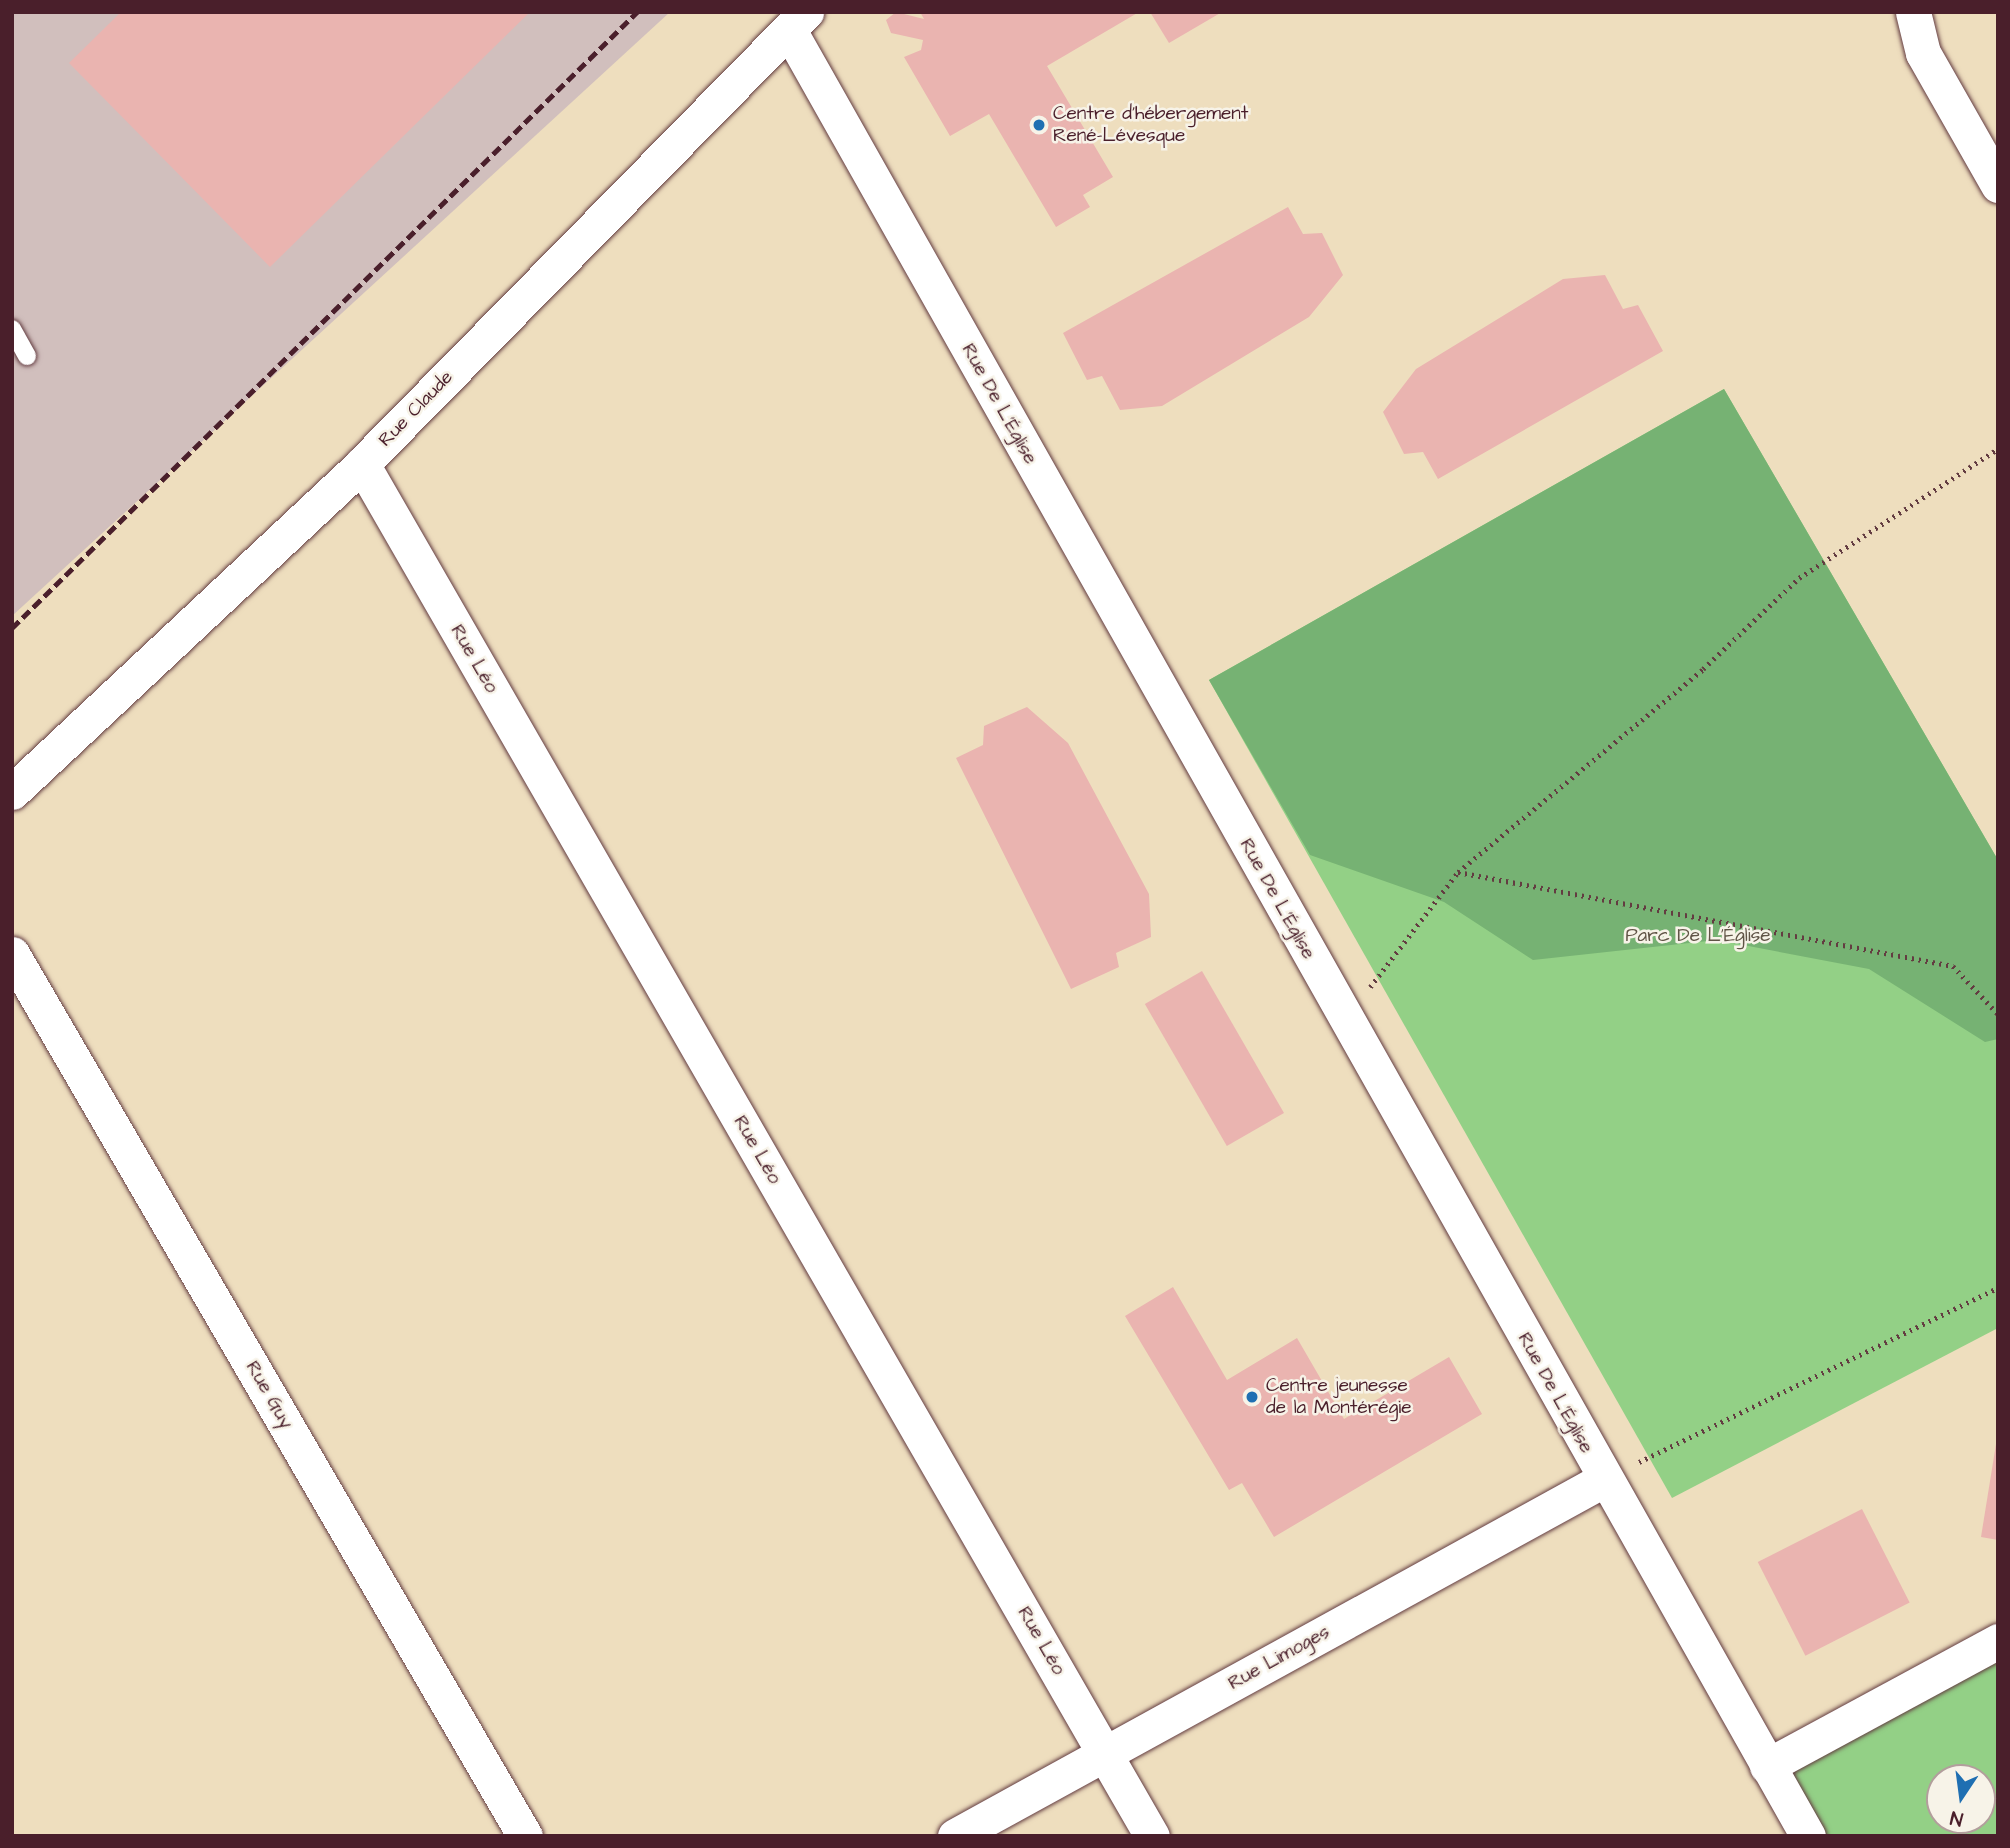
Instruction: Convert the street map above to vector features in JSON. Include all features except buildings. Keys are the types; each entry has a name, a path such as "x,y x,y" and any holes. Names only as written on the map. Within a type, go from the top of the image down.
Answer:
{"street":[{"path":"1913,12 1923,54 1998,185"},
{"name":"Rue Claude","path":"12,792 362,464 797,21"},
{"name":"Rue De L'Église","path":"797,21 1346,1023 1603,1480 1808,1836"},
{"name":"Rue Léo","path":"362,464 1152,1836"},
{"name":"Rue Guy","path":"12,954 525,1836"},
{"name":"Rue Limoges","path":"955,1836 1603,1480"},
{"path":"1767,1766 1998,1641"}],"lane":[{"path":"12,329 27,356"}],"path":[{"path":"1346,1023 1458,872 1703,669 1799,578 1998,449"},
{"path":"1458,872 1953,966 1998,1014"},
{"path":"1603,1480 1998,1288"}],"shaded area":[{"path":"12,12 670,12 12,616"}],"green space":[{"name":"Parc De L'Église","path":"1724,389 1998,860 1998,1328 1672,1498 1209,680"},
{"path":"1724,389 1998,860 1998,1039 1985,1042 1869,969 1717,940 1533,960 1444,902 1310,855 1209,680"},
{"path":"1998,1641 1998,1836 1808,1836 1767,1766"}],"railway":[{"path":"12,628 637,12"}],"place":[{"name":"Centre d'hébergement René-Lévesque","path":"1039,125"},
{"name":"Centre jeunesse de la Montérégie","path":"1252,1397"}]}
